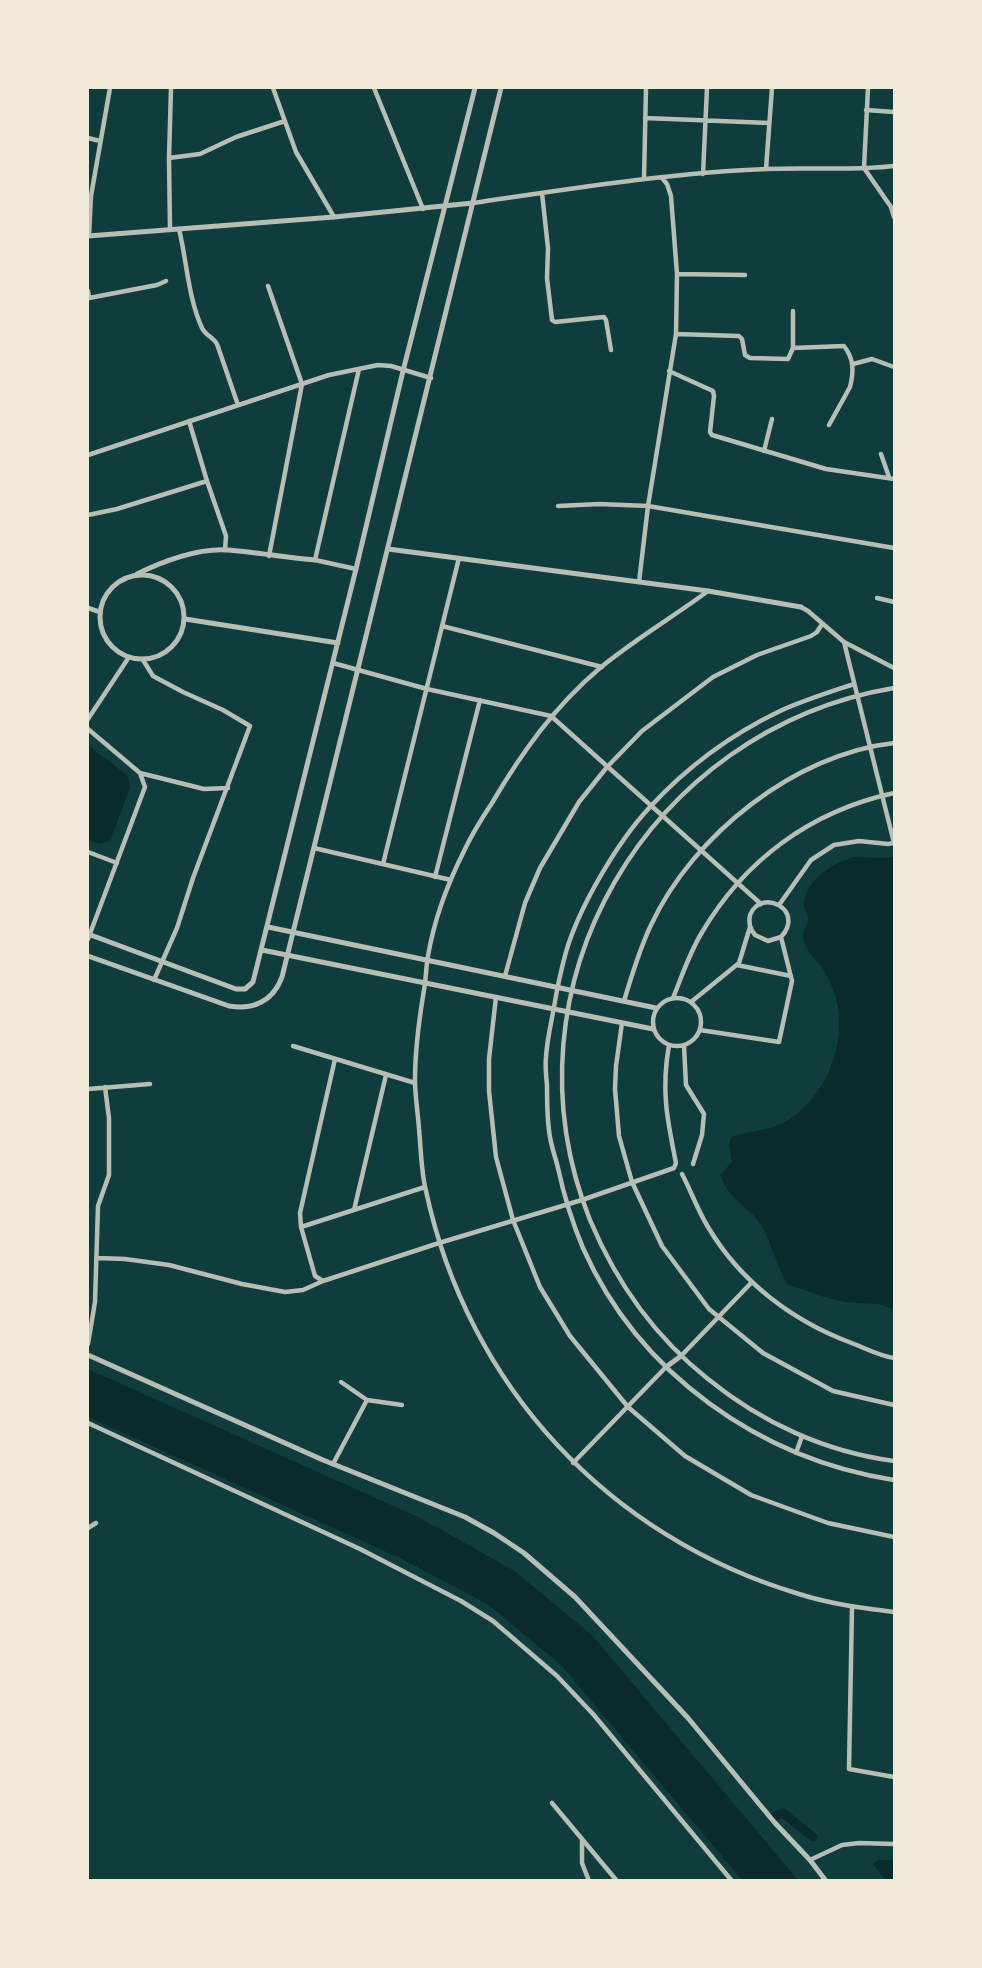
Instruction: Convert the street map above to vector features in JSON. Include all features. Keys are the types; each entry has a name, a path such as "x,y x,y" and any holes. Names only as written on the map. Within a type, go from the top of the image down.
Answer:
{"street":[{"path":"110,88 88,236 446,207 661,177 766,169 894,166"},
{"path":"170,230 171,88"},
{"path":"273,88 296,152 334,217"},
{"path":"374,88 422,209"},
{"path":"140,773 145,787 88,936 236,989 248,987 257,973 403,371 475,88"},
{"path":"88,956 229,1006 246,1007 260,1003 275,992 288,955 501,88"},
{"path":"644,179 646,88"},
{"path":"703,174 707,88"},
{"path":"766,169 772,88"},
{"path":"868,88 864,168 891,207 894,217"},
{"path":"866,110 894,112"},
{"path":"645,118 769,123"},
{"path":"169,158 197,155 236,137 285,121"},
{"path":"88,138 100,141"},
{"path":"639,582 648,506 676,334 677,274 671,197 667,184 661,177"},
{"path":"542,193 552,320 555,322 604,317 611,350"},
{"path":"179,229 192,301 204,332 217,344 238,405"},
{"path":"677,274 745,275"},
{"path":"88,291 89,298 166,281"},
{"path":"268,286 302,384 269,556"},
{"path":"676,334 739,336 745,355 750,358 788,359 793,348 793,311"},
{"path":"793,348 844,346 853,364 850,387 828,425"},
{"path":"853,364 872,359 894,367"},
{"path":"88,454 329,375 378,365 391,366 431,378"},
{"path":"315,560 359,369"},
{"path":"669,371 713,391 710,434 826,469 892,478"},
{"path":"765,451 772,419"},
{"path":"189,421 226,536 225,550"},
{"path":"881,454 892,478"},
{"path":"88,516 207,481"},
{"path":"558,506 648,506 894,548"},
{"path":"388,549 639,582 801,607 844,642 894,668"},
{"path":"135,575 161,579 180,597 185,611 179,639 170,650 143,660 116,650 106,640 100,612 111,588 122,580 156,564 192,554 225,550 315,560 356,569"},
{"path":"383,864 459,558"},
{"path":"708,592 602,667 551,716 518,758 464,849 434,928 427,960 417,1041 415,1083 425,1187 439,1243 457,1292 486,1350 538,1425 573,1463 645,1522 702,1556 750,1578 801,1595 852,1607 894,1612"},
{"path":"877,598 894,602"},
{"path":"88,608 100,612"},
{"path":"185,619 338,643"},
{"path":"505,976 524,903 540,868 579,802 607,767 642,731 713,677 757,655 811,636 822,624"},
{"path":"442,626 602,667"},
{"path":"779,905 811,860 834,845 859,841 894,843 844,642"},
{"path":"88,719 129,657"},
{"path":"143,660 153,676 250,726 177,928 154,980"},
{"path":"333,663 426,689 551,716 761,904"},
{"path":"854,684 780,711 726,742 650,806 607,865 566,950 545,1059 549,1131 566,1204 584,1249 607,1292 634,1331 666,1367 696,1394 737,1423 796,1453 849,1471 894,1480"},
{"path":"894,688 857,696 802,715 750,741 703,775 661,816 631,854 606,895 587,939 568,1012 563,1046 562,1085 565,1124 582,1199 601,1246 626,1289 656,1329 681,1356 729,1396 772,1422 817,1443 865,1457 894,1461"},
{"path":"435,877 480,700"},
{"path":"88,729 140,773 204,789 228,788"},
{"path":"624,1001 636,959 651,923 672,888 700,851 767,792 815,766 870,746 894,743"},
{"path":"673,998 700,935 715,911 764,855 791,835 822,818 854,804 894,793"},
{"path":"314,848 451,880"},
{"path":"88,852 117,863"},
{"path":"691,1002 737,965 750,928 751,914 761,904 770,902 779,905 786,911 789,920 787,930 772,941 763,940 750,928"},
{"path":"268,927 656,1008"},
{"path":"700,1030 779,1042 792,976 781,937"},
{"path":"262,950 653,1029"},
{"path":"737,965 792,976"},
{"path":"496,997 489,1059 491,1124 503,1189 540,1287 570,1336 628,1407 685,1456 751,1495 828,1523 894,1537"},
{"path":"673,998 684,998 691,1002 700,1014 700,1030 691,1042 684,1045 662,1042 653,1029 656,1008 673,998"},
{"path":"622,1023 615,1066 616,1113 632,1182 662,1246 709,1309 763,1353 833,1391 894,1405"},
{"path":"97,1258 169,1265 285,1292 303,1290 323,1281 673,1168 676,1165 664,1095 669,1045"},
{"path":"684,1045 686,1085 704,1114 702,1135 693,1164"},
{"path":"293,1046 415,1083"},
{"path":"323,1281 315,1276 300,1227 301,1206 335,1059"},
{"path":"354,1210 386,1074"},
{"path":"88,1089 150,1084"},
{"path":"88,1344 96,1302 98,1206 109,1175 109,1118 104,1087"},
{"path":"682,1174 708,1227 752,1282 792,1315 835,1336 894,1358"},
{"path":"300,1227 425,1187"},
{"path":"573,1463 752,1282"},
{"path":"88,1355 333,1464 465,1517 524,1553 575,1597 688,1718 826,1881"},
{"path":"341,1382 367,1400 402,1405"},
{"path":"333,1464 367,1400"},
{"path":"88,1423 360,1549 461,1601 493,1621 556,1676 593,1714 732,1881"},
{"path":"796,1453 802,1436"},
{"path":"88,1528 96,1523"},
{"path":"852,1607 849,1769 894,1777"},
{"path":"552,1803 617,1881"},
{"path":"582,1840 582,1863 589,1881"},
{"path":"810,1860 842,1845 894,1844"}],"water":[{"path":"88,745 128,776 130,788 110,841 99,844 88,840"},
{"path":"853,857 894,857 894,1309 878,1304 845,1302 787,1284 762,1227 729,1192 720,1175 732,1162 729,1144 731,1137 777,1126 798,1113 811,1100 830,1069 836,1052 839,1016 829,979 804,942 803,933 808,915 804,902 810,886 822,873"},
{"path":"88,1369 418,1517 513,1570 591,1634 798,1880 742,1880 561,1665 489,1605 400,1558 88,1417"},
{"path":"878,1860 894,1860 894,1880 885,1880 873,1864"}],"waterway":[{"path":"773,1817 783,1813 813,1837"}]}
